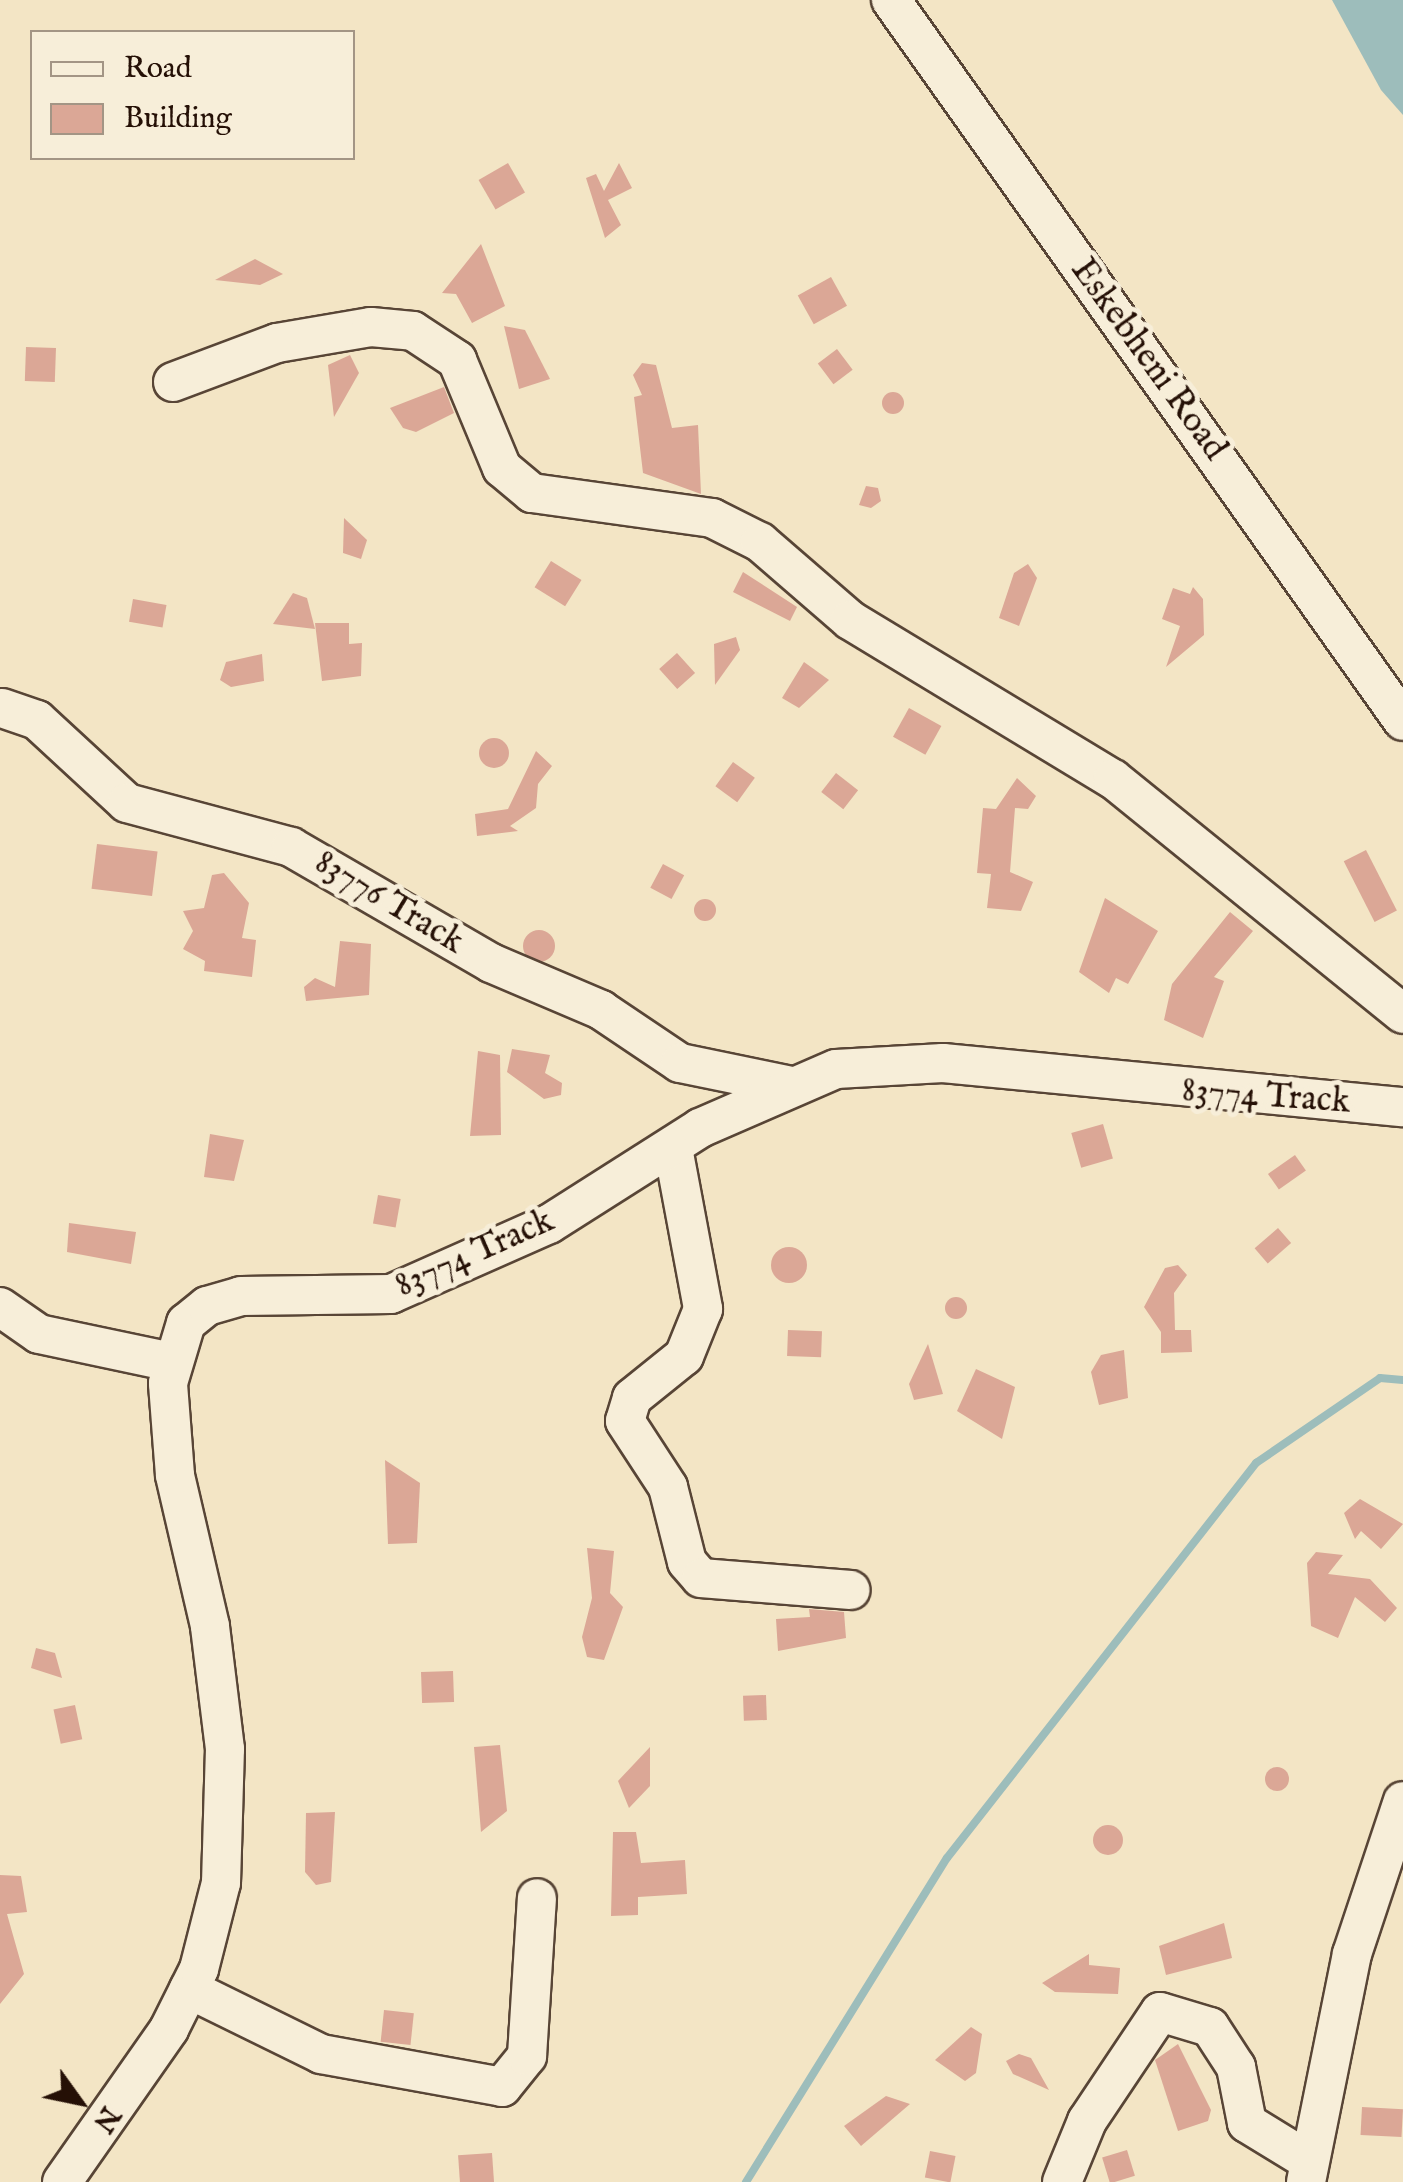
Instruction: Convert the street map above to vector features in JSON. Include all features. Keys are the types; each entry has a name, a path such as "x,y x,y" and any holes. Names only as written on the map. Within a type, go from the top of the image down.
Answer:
{"street":[{"name":"Eskebheni Road","path":"891,0 1403,721"},
{"path":"173,382 277,343 393,326 425,337 457,360 502,468 532,494 712,518 760,542 850,620 1113,779 1403,1014"},
{"name":"83776 Track","path":"2,708 49,729 127,803 305,853 491,963 601,1010 680,1063 787,1085"},
{"name":"83774 Track","path":"62,2182 188,1988 221,1883 229,1812 210,1626 175,1475 172,1362 186,1323 206,1306 242,1296 391,1294 549,1224 673,1148 787,1085 836,1069 943,1064 1403,1107"},
{"path":"673,1148 703,1309 684,1356 632,1398 625,1421 668,1487 701,1578 852,1590"},
{"path":"0,1308 39,1334 172,1362"},
{"path":"1062,2182 1138,2031 1171,2011 1200,2019 1223,2043 1254,2131 1307,2172 1352,1954 1403,1801"},
{"path":"188,1988 322,2054 502,2087 527,2056 538,1898"}],"water":[{"path":"1332,0 1403,0 1403,115 1381,90"}],"building":[{"path":"508,163 525,192 496,209 479,180"},
{"path":"619,163 632,188 608,200 621,225 605,238 586,178 596,174 604,191"},
{"path":"481,244 505,306 472,323 456,294 442,293"},
{"path":"255,259 283,274 260,285 215,280"},
{"path":"831,277 847,306 814,324 798,295"},
{"path":"504,326 525,330 550,379 519,389"},
{"path":"26,347 56,348 55,382 25,381"},
{"path":"837,349 853,370 833,384 818,363"},
{"path":"350,355 359,373 334,417 328,365"},
{"path":"642,363 656,365 672,428 698,425 701,494 643,473 634,397 642,395 633,375"},
{"path":"444,387 454,413 416,432 403,428 390,408"},
{"path":"893,392 901,395 901,411 893,414 885,411 882,403 885,395"},
{"path":"866,486 878,488 881,501 871,508 859,505"},
{"path":"344,518 367,540 361,559 343,553"},
{"path":"551,561 582,580 565,606 535,587"},
{"path":"1028,564 1037,578 1019,626 999,618 1014,573"},
{"path":"743,572 797,607 790,621 733,592"},
{"path":"1193,587 1203,599 1204,635 1166,667 1180,626 1162,619 1173,588 1190,594"},
{"path":"293,593 307,598 315,629 273,624"},
{"path":"133,599 166,605 162,628 129,622"},
{"path":"315,623 349,623 349,644 362,643 361,676 322,681"},
{"path":"736,637 740,650 715,685 714,644"},
{"path":"677,653 695,673 677,689 659,669"},
{"path":"262,654 264,681 231,687 220,680 226,662"},
{"path":"804,662 829,680 799,708 782,698"},
{"path":"909,708 941,726 925,755 893,737"},
{"path":"494,738 505,742 509,753 505,764 494,768 483,764 479,753 483,742"},
{"path":"536,751 552,766 538,784 536,808 510,826 518,831 477,836 475,814 508,809"},
{"path":"733,762 755,778 737,802 715,786"},
{"path":"836,773 858,790 843,809 821,792"},
{"path":"1017,778 1036,796 1028,809 1015,808 1010,872 1033,882 1021,911 987,908 991,874 977,873 983,808 996,809"},
{"path":"97,844 158,851 152,896 92,889"},
{"path":"1366,850 1397,911 1375,922 1344,861"},
{"path":"663,864 684,875 672,899 650,888"},
{"path":"224,873 249,903 242,938 256,940 252,977 204,971 205,961 183,949 193,931 183,911 204,908 212,875"},
{"path":"1105,898 1158,931 1128,984 1116,978 1109,993 1079,972"},
{"path":"705,899 713,902 713,918 705,921 697,918 694,910 697,902"},
{"path":"1230,912 1253,931 1214,977 1224,981 1203,1038 1164,1020 1172,984"},
{"path":"539,930 550,935 555,946 550,957 539,962 528,957 523,946 528,935"},
{"path":"340,941 371,944 369,995 306,1001 304,987 315,978 335,987"},
{"path":"512,1049 550,1055 545,1073 562,1083 561,1095 544,1099 507,1072"},
{"path":"478,1051 500,1055 501,1135 470,1136"},
{"path":"1103,1124 1113,1159 1081,1168 1071,1133"},
{"path":"210,1134 244,1140 234,1181 204,1177"},
{"path":"1295,1155 1306,1171 1279,1189 1268,1174"},
{"path":"378,1195 401,1199 396,1228 373,1224"},
{"path":"69,1223 136,1232 131,1264 67,1252"},
{"path":"1278,1228 1291,1243 1268,1263 1255,1248"},
{"path":"789,1247 801,1253 807,1265 801,1277 789,1283 777,1277 771,1265 777,1253"},
{"path":"1178,1265 1187,1275 1174,1293 1175,1330 1191,1330 1192,1352 1161,1353 1161,1332 1144,1307 1165,1268"},
{"path":"956,1297 964,1300 964,1316 956,1319 948,1316 945,1308 948,1300"},
{"path":"788,1330 822,1331 821,1357 787,1356"},
{"path":"928,1344 943,1394 914,1400 909,1384"},
{"path":"1124,1350 1128,1398 1099,1405 1091,1372 1101,1355"},
{"path":"976,1369 1015,1387 1002,1439 957,1411"},
{"path":"385,1460 420,1483 417,1543 388,1544"},
{"path":"1360,1499 1403,1524 1381,1549 1361,1531 1355,1539 1344,1513"},
{"path":"587,1548 614,1551 610,1593 623,1607 604,1660 587,1657 582,1637 592,1598"},
{"path":"1316,1552 1343,1555 1328,1574 1370,1579 1397,1608 1385,1622 1355,1597 1338,1638 1311,1626 1307,1563"},
{"path":"809,1609 844,1612 846,1638 778,1651 776,1619 810,1617"},
{"path":"36,1648 55,1653 62,1678 31,1668"},
{"path":"453,1671 454,1702 422,1703 421,1672"},
{"path":"766,1695 767,1720 744,1721 743,1696"},
{"path":"75,1705 82,1739 61,1744 53,1710"},
{"path":"500,1745 507,1811 481,1832 474,1747"},
{"path":"650,1747 650,1786 629,1808 618,1781"},
{"path":"1277,1767 1286,1770 1286,1788 1277,1791 1268,1788 1265,1779 1268,1770"},
{"path":"335,1812 331,1882 316,1885 305,1872 306,1813"},
{"path":"1108,1825 1119,1829 1123,1840 1119,1851 1108,1855 1097,1851 1093,1840 1097,1829"},
{"path":"613,1832 636,1832 641,1863 685,1860 687,1894 638,1897 638,1915 611,1916"},
{"path":"0,1875 21,1876 27,1912 7,1914 24,1974 0,2004"},
{"path":"1224,1923 1232,1958 1166,1975 1159,1946"},
{"path":"1089,1954 1089,1965 1120,1968 1118,1994 1055,1992 1042,1983"},
{"path":"384,2010 414,2013 410,2045 381,2042"},
{"path":"971,2027 982,2034 976,2073 965,2081 935,2060"},
{"path":"1178,2044 1211,2110 1208,2121 1178,2131 1155,2060"},
{"path":"1019,2054 1031,2058 1049,2090 1013,2074 1006,2061"},
{"path":"886,2096 910,2104 861,2146 844,2126"},
{"path":"1362,2107 1403,2109 1401,2137 1361,2135"},
{"path":"1127,2150 1135,2176 1110,2182 1102,2158"},
{"path":"930,2151 956,2156 950,2182 925,2178"},
{"path":"492,2153 494,2182 460,2182 458,2155"}],"waterway":[{"path":"746,2182 947,1858 1256,1463 1380,1378 1403,1380"}]}
